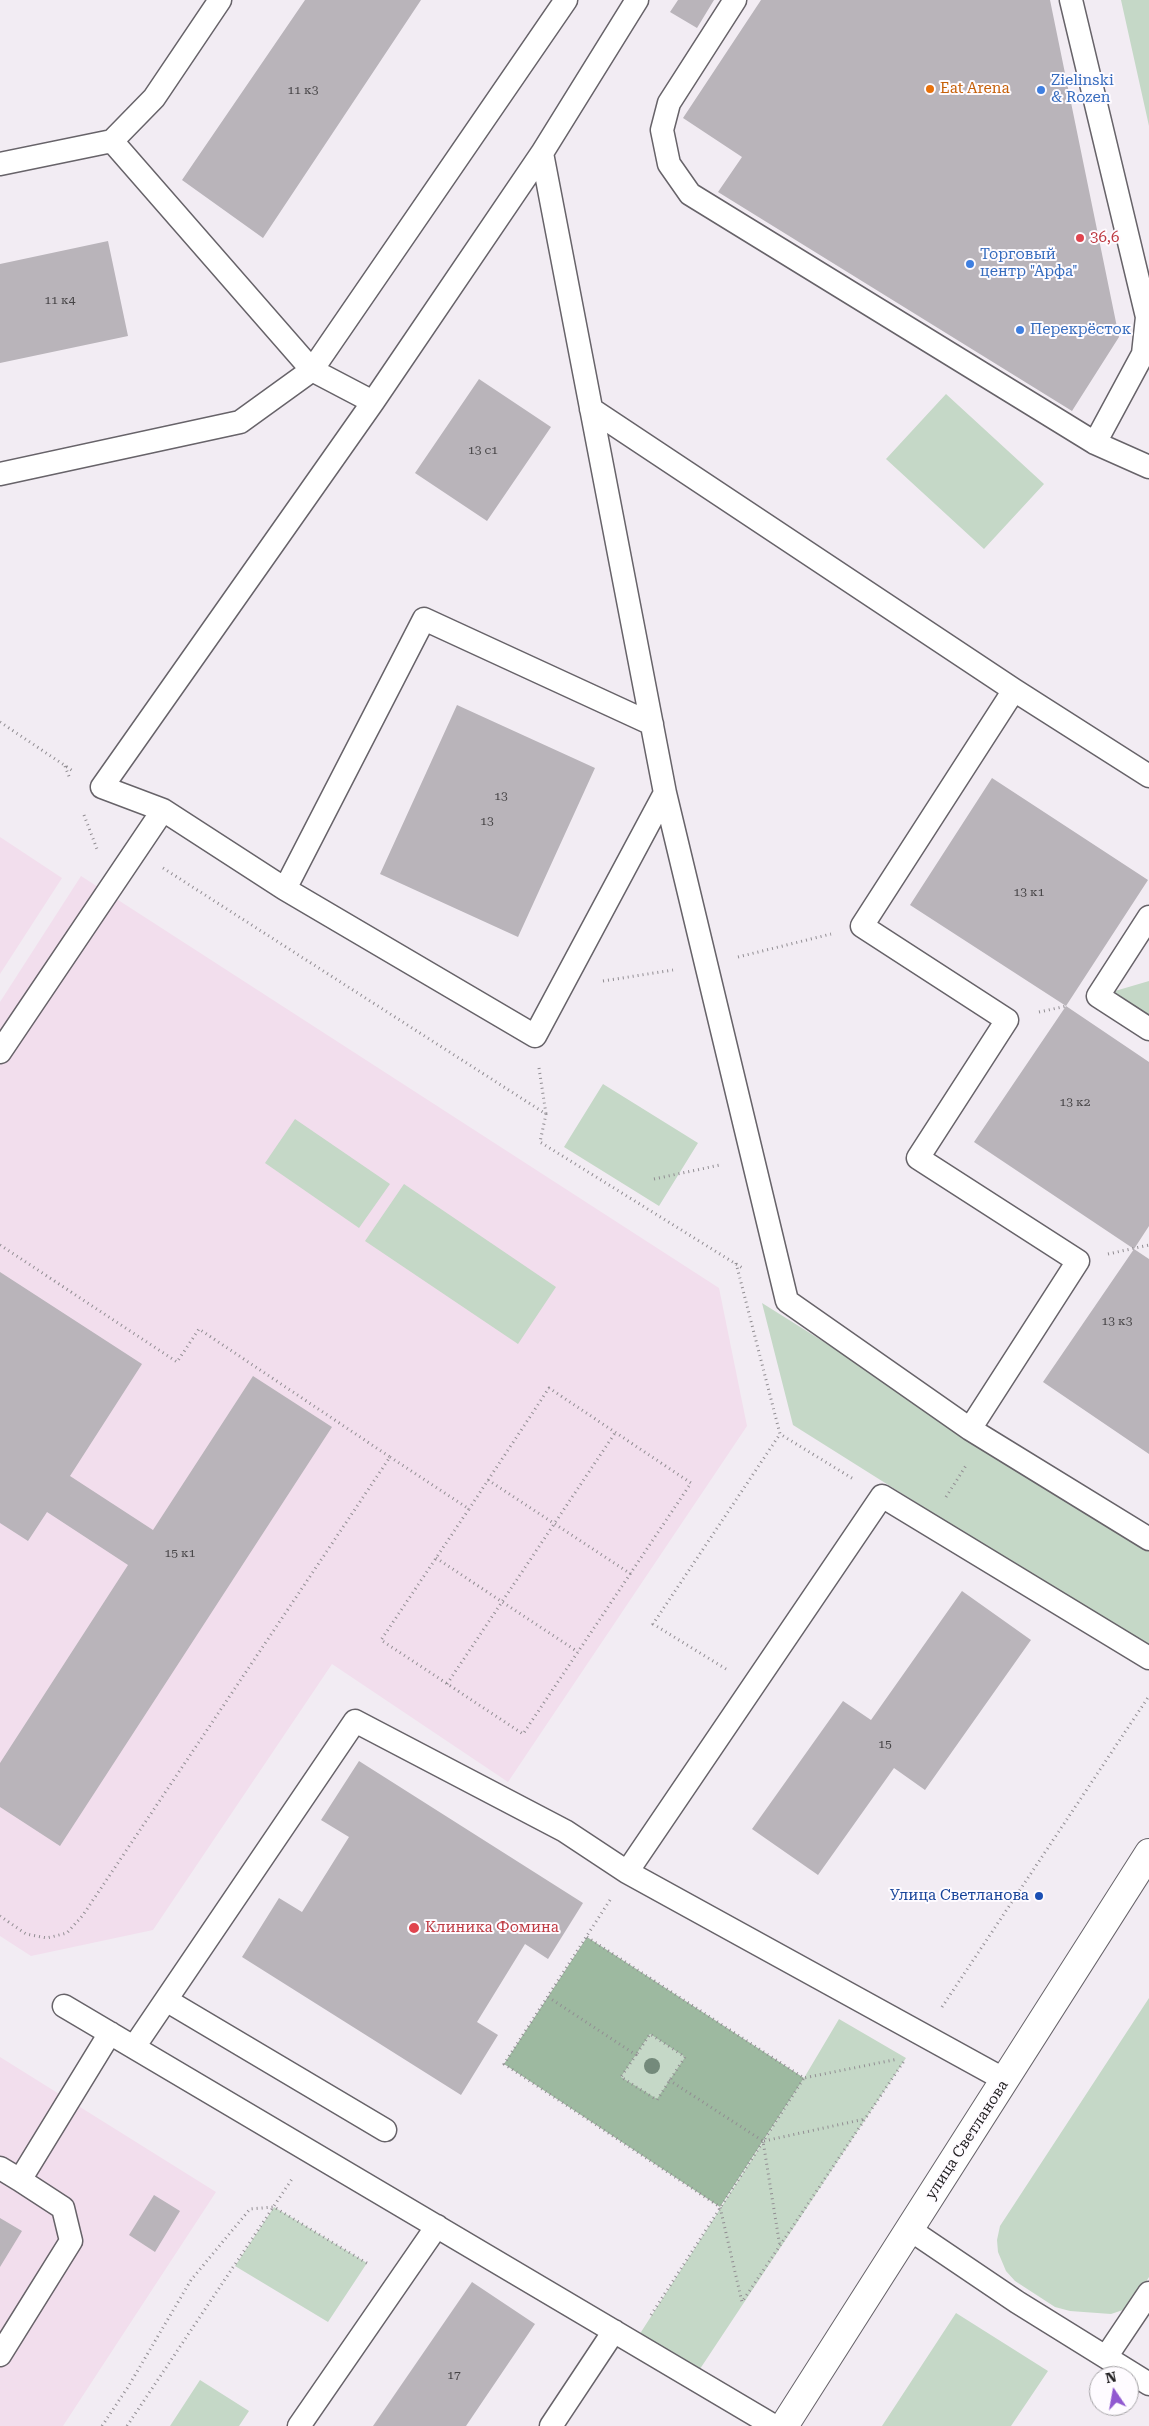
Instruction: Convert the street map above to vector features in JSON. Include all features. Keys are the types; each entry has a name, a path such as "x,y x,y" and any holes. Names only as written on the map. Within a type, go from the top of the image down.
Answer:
{"street":[{"name":"улица Светланова","path":"784,2426 1149,1853"}],"lane":[{"path":"0,164 112,141 154,98 220,0"},
{"path":"0,474 240,422 312,370 566,0"},
{"path":"637,0 542,152 373,402 102,787 163,810 285,889 534,1036 665,793"},
{"path":"735,0 669,103 662,130 669,164 690,194 1095,443 1149,467"},
{"path":"1070,0 1147,317 1143,354 1095,443"},
{"path":"112,141 312,370 373,402"},
{"path":"542,152 665,793 787,1301 970,1429 1149,1539"},
{"path":"591,409 1014,690 1149,776"},
{"path":"285,889 424,619 652,724"},
{"path":"970,1429 1078,1261 918,1158 1007,1020 862,926 1014,690"},
{"path":"0,1052 122,868 163,810"},
{"path":"1149,918 1098,996 1149,1029"},
{"path":"627,1872 755,1687 882,1496 1149,1658"},
{"path":"134,2047 355,1721 565,1831 627,1872 1005,2080"},
{"path":"166,2000 385,2130"},
{"path":"64,2006 774,2426"},
{"path":"20,2180 110,2033"},
{"path":"0,2168 63,2208 71,2241 0,2355"},
{"path":"299,2426 437,2226"},
{"path":"909,2229 1016,2302 1149,2384"},
{"path":"1106,2357 1149,2293"},
{"path":"551,2426 614,2331"}],"path":[{"path":"0,722 64,766 102,787"},
{"path":"64,766 71,783"},
{"path":"82,810 98,854 122,868"},
{"path":"135,850 546,1114"},
{"path":"1007,1020 1066,1006 1098,996"},
{"path":"534,1036 546,1114 540,1142 736,1263 787,1301"},
{"path":"654,1179 753,1158"},
{"path":"0,1244 177,1362 199,1329 469,1510"},
{"path":"1078,1261 1149,1245"},
{"path":"736,1263 780,1434 882,1496"},
{"path":"549,1388 615,1432 691,1483 523,1734 381,1640 549,1388"},
{"path":"447,1684 615,1432"},
{"path":"755,1687 653,1624 780,1434"},
{"path":"0,1916 26,1934 47,1938 67,1933 83,1916 390,1457"},
{"path":"488,1480 631,1574"},
{"path":"436,1558 578,1652"},
{"path":"924,2035 1149,1696"},
{"path":"587,1937 804,2078 906,2058 742,2302 720,2207 504,2064 627,1872"},
{"path":"548,1997 636,2055"},
{"path":"650,2034 685,2057 657,2100 621,2078 636,2055 650,2034"},
{"path":"634,2343 804,2078"},
{"path":"669,2080 763,2141 865,2119"},
{"path":"763,2141 780,2247"},
{"path":"127,2426 274,2207 309,2151"},
{"path":"102,2426 128,2387 191,2280 250,2209 274,2207 398,2282"}],"shaded area":[{"path":"0,837 62,878 0,974"},
{"path":"81,876 719,1288 747,1426 508,1782 332,1664 153,1930 31,1956 0,1936 0,1002"},
{"path":"0,2057 216,2192 63,2426 0,2426"}],"green space":[{"path":"1121,0 1149,0 1149,126"},
{"path":"946,394 1044,484 984,549 886,459"},
{"path":"1149,981 1149,1029 1098,996"},
{"path":"603,1084 698,1143 659,1206 564,1147"},
{"path":"295,1119 390,1184 359,1228 265,1163"},
{"path":"404,1184 556,1287 518,1344 365,1241"},
{"path":"762,1303 1149,1546 1149,1649 793,1425"},
{"path":"587,1937 804,2078 720,2207 504,2064","holes":["650,2034 685,2057 657,2099 621,2077"]},
{"path":"1149,1998 1149,2277 1134,2300 1123,2310 1111,2314 1070,2311 1055,2307 1015,2281 1006,2271 998,2252 997,2240 1000,2226"},
{"path":"839,2019 906,2058 694,2378 634,2343 804,2078"},
{"path":"650,2034 685,2057 657,2100 621,2077"},
{"path":"274,2207 367,2263 328,2322 235,2266"},
{"path":"956,2313 1048,2371 1011,2426 882,2426"},
{"path":"200,2380 249,2411 239,2426 170,2426"}],"building":[{"path":"305,0 421,0 263,238 182,180"},
{"path":"678,0 714,0 697,28 670,12"},
{"name":"Торговый центр \"Арфа\"","path":"761,0 1050,0 1119,337 1072,411 718,192 742,157 683,118"},
{"path":"108,241 128,336 0,363 0,264"},
{"path":"479,379 551,427 487,521 415,473"},
{"path":"457,705 595,768 518,937 380,874"},
{"path":"992,778 1148,880 1066,1006 910,905"},
{"path":"1066,1006 1149,1062 1149,1226 1134,1249 974,1142"},
{"path":"1134,1249 1149,1259 1149,1454 1043,1382"},
{"path":"0,1272 142,1364 70,1476 153,1530 253,1376 332,1427 60,1846 0,1807 0,1763 128,1565 47,1512 28,1541 0,1523"},
{"path":"962,1591 1031,1640 925,1790 894,1768 818,1875 752,1829 843,1701 871,1720"},
{"name":"Клиника Фомина","path":"359,1761 583,1903 548,1959 525,1944 477,2022 498,2035 461,2095 242,1957 279,1898 302,1912 349,1837 321,1820"},
{"path":"154,2195 180,2211 155,2252 129,2235"},
{"path":"0,2218 22,2231 0,2267"},
{"path":"472,2282 535,2324 466,2426 373,2426"}],"place":[{"name":"Eat Arena","path":"930,89"},
{"name":"Zielinski & Rozen","path":"1041,90"},
{"name":"36,6","path":"1080,238"},
{"name":"Торговый центр \"Арфа\"","path":"970,264"},
{"name":"Перекрёсток","path":"1020,330"},
{"name":"Улица Светланова","path":"1039,1896"},
{"name":"Клиника Фомина","path":"414,1928"}]}
